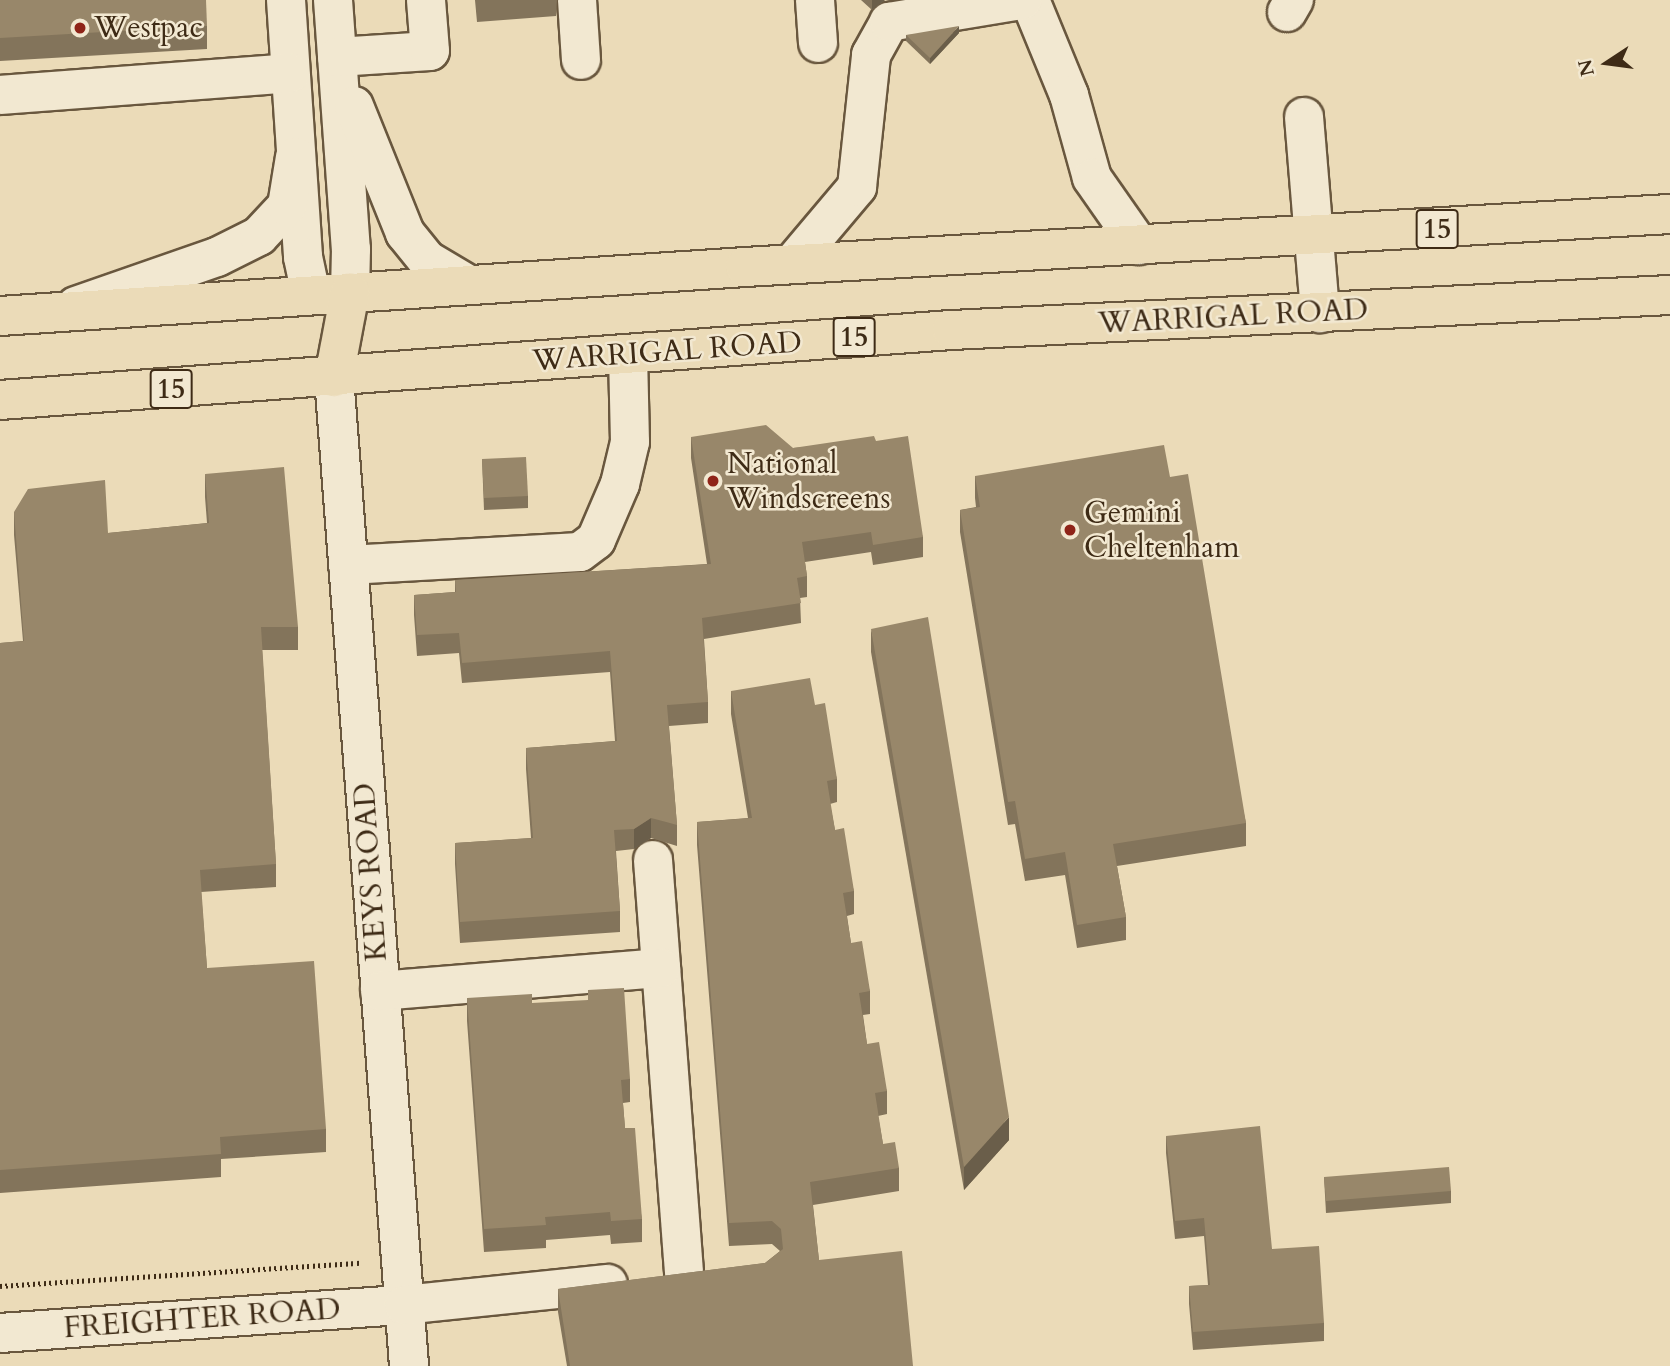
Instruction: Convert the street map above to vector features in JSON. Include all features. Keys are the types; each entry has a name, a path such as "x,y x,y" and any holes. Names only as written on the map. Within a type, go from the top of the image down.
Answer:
{"highway":[{"name":"15","path":"0,316 792,264 1670,214"},
{"path":"334,377 349,292"},
{"path":"310,294 334,377"},
{"name":"WARRIGAL ROAD","path":"0,400 952,330 1670,295"}],"street":[{"path":"286,0 303,257 310,294"},
{"path":"333,0 351,250 349,292"},
{"path":"337,57 430,51 426,0"},
{"path":"577,0 581,60"},
{"path":"815,0 818,43"},
{"path":"792,264 857,187 871,55 890,22 1022,0"},
{"path":"1030,0 1069,94 1091,178 1139,245"},
{"path":"1049,44 1061,0"},
{"path":"337,57 382,183 405,233 427,260 469,285"},
{"path":"0,94 290,73"},
{"path":"1304,117 1320,313"},
{"path":"61,312 217,257 259,236 287,205 295,157"},
{"path":"348,565 580,552 596,540 620,484 631,442 628,354"},
{"name":"KEYS ROAD","path":"334,377 409,1366"},
{"path":"653,860 684,1277"},
{"path":"380,991 661,968"},
{"name":"FREIGHTER ROAD","path":"0,1333 404,1306 684,1277 723,1270"}],"path":[{"path":"0,1286 360,1264"}],"building":[{"path":"0,0 206,0 207,26 0,38"},
{"path":"959,26 930,58 906,35"},
{"path":"766,425 793,448 874,436 876,441 908,436 923,537 873,545 871,532 802,542 807,576 797,578 801,603 702,618 708,702 667,705 677,825 651,818 634,829 614,830 620,911 460,922 455,843 533,838 526,748 617,741 610,651 462,663 459,633 417,635 414,595 456,592 455,580 711,564 691,437"},
{"path":"1164,445 1170,477 1188,474 1246,823 1113,844 1126,917 1077,925 1065,852 1025,859 1015,801 1008,802 960,510 980,507 975,476"},
{"path":"526,457 528,496 484,498 482,459"},
{"path":"284,467 298,627 261,627 276,864 200,870 207,968 314,961 326,1129 220,1137 221,1154 0,1170 0,643 24,641 14,512 28,489 105,480 108,533 209,523 205,474"},
{"path":"928,617 1009,1117 964,1167 871,629"},
{"path":"810,678 815,705 825,703 837,779 827,781 835,830 844,828 854,891 843,893 851,943 862,941 870,991 859,993 867,1044 879,1042 887,1091 875,1093 883,1144 895,1142 899,1168 810,1182 819,1260 902,1251 913,1366 570,1366 558,1289 765,1263 783,1249 781,1229 772,1221 729,1223 697,822 752,818 731,691"},
{"path":"624,988 630,1079 621,1080 625,1128 635,1128 642,1219 611,1221 610,1212 545,1217 546,1225 484,1229 467,998 532,994 532,1003 588,1000 588,990"},
{"path":"1260,1126 1272,1249 1319,1246 1324,1323 1193,1332 1189,1286 1210,1285 1204,1218 1175,1221 1166,1136"},
{"path":"1449,1167 1451,1191 1326,1201 1324,1177"}],"place":[{"name":"Westpac","path":"80,28"},
{"name":"National Windscreens","path":"713,481"},
{"name":"Gemini Cheltenham","path":"1070,530"}]}
